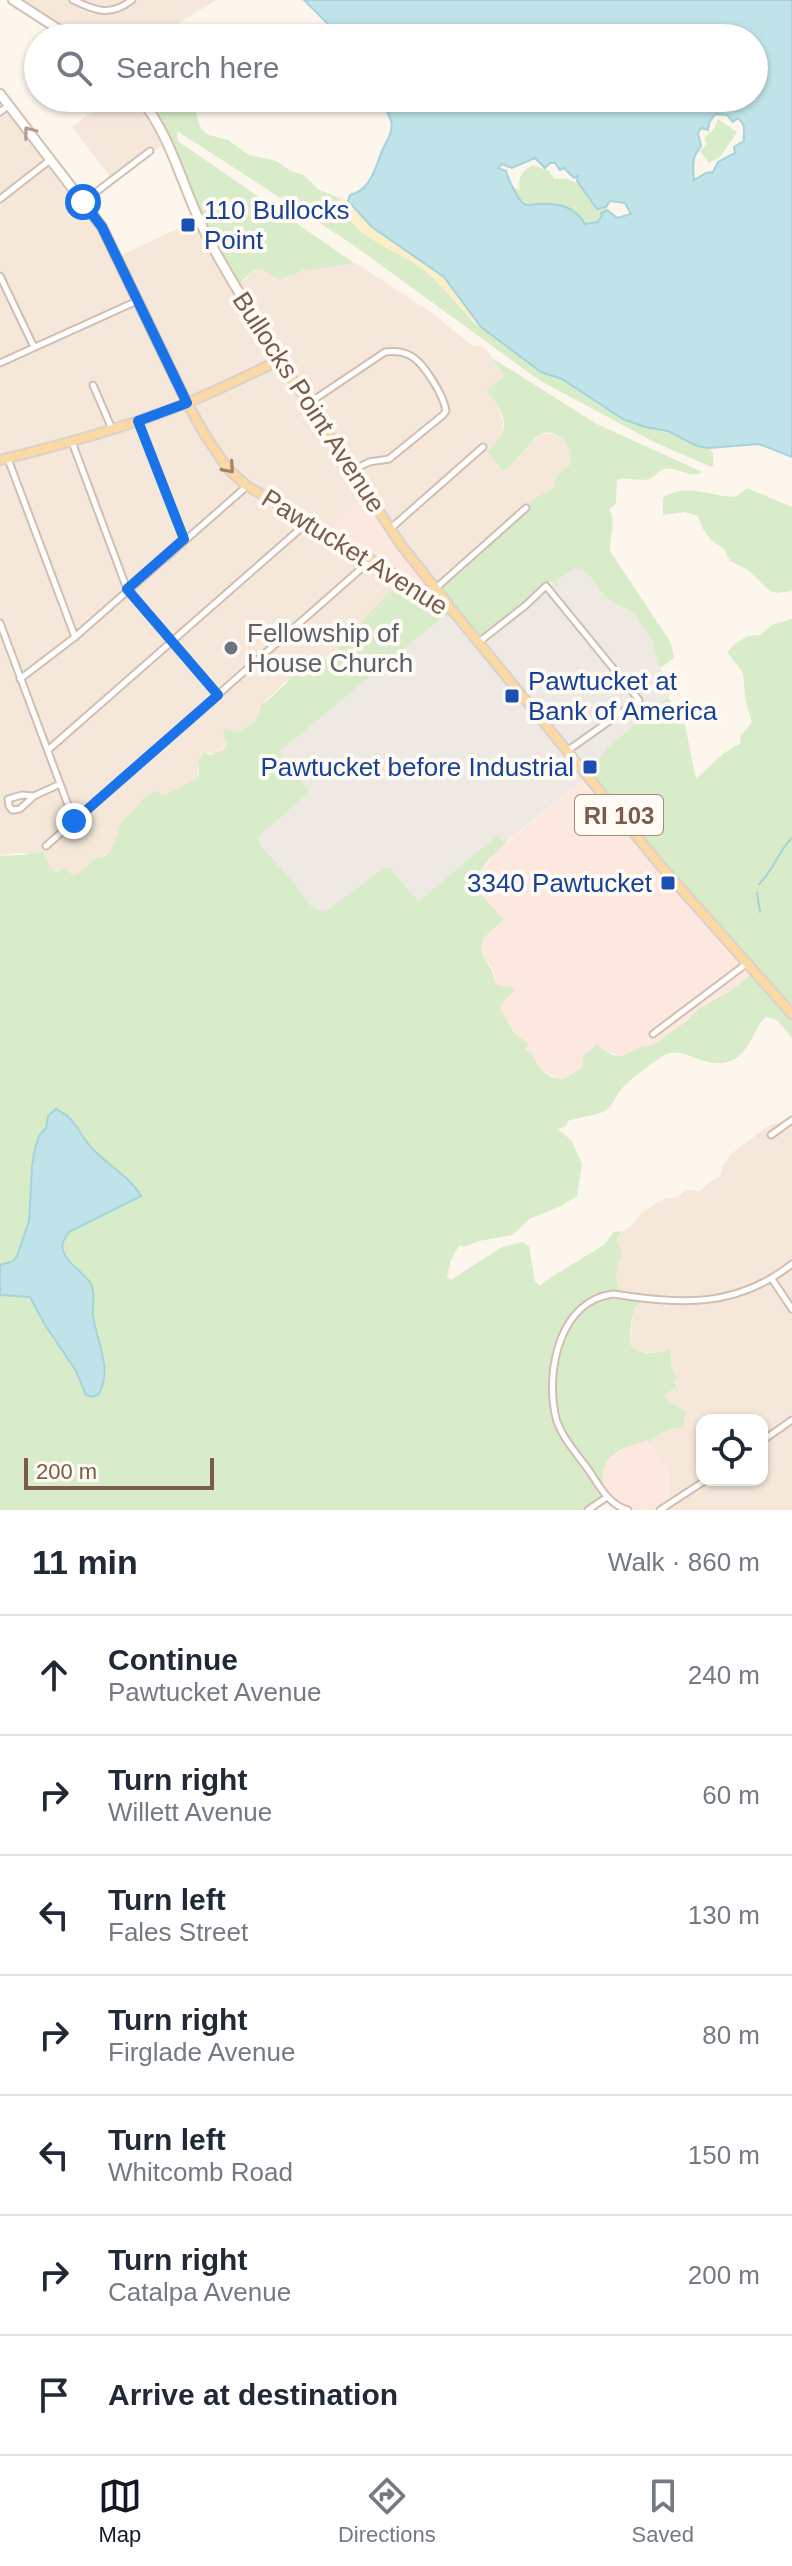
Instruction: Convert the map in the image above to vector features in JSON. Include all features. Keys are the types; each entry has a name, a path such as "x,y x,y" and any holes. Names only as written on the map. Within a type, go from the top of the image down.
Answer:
{"main road":[{"path":"13,0 50,24"},
{"name":"Pawtucket Avenue","path":"0,94 102,227 187,403 228,469 247,486 401,577 432,591"},
{"name":"Bullocks Point Avenue","path":"150,112 171,149 213,247 280,360 432,591 453,611"},
{"path":"4,459 138,421 187,403 280,360"},
{"path":"401,577 414,564"},
{"name":"Pawtucket Avenue","path":"453,611 660,865 792,1014"}],"street":[{"path":"73,0 103,11 112,11 132,0"},
{"path":"0,112 9,105"},
{"path":"83,202 150,151"},
{"path":"0,199 50,160"},
{"path":"0,276 34,347"},
{"path":"0,363 137,301"},
{"path":"309,403 385,352 397,351 412,356 431,379 445,404 443,415 389,459 369,462 353,470"},
{"path":"93,385 112,429"},
{"path":"138,421 184,539"},
{"path":"72,442 127,589 218,695"},
{"path":"390,529 483,447"},
{"path":"4,459 75,637"},
{"path":"20,679 75,637 247,486"},
{"path":"432,591 526,508"},
{"path":"48,750 309,522"},
{"path":"46,846 371,559"},
{"path":"478,643 546,586 639,700 567,751"},
{"path":"0,623 74,821"},
{"path":"34,796 11,797 9,806 16,810 34,796 60,784"},
{"path":"653,1034 746,964"},
{"path":"771,1135 792,1120"},
{"path":"628,1510 607,1497 561,1429 555,1415 553,1372 557,1349 581,1307 591,1300 613,1294 659,1301 699,1302 743,1293 772,1279 792,1264"},
{"path":"772,1279 792,1309"},
{"path":"768,1437 792,1420"},
{"path":"660,1510 697,1486"},
{"path":"588,1510 607,1497"}],"shaded area":[{"path":"13,0 216,0 177,24 50,24"},
{"path":"0,94 83,201 117,257 199,219 244,281 254,270 260,269 280,280 301,271 354,262 435,315 474,347 480,345 487,350 504,376 491,396 498,404 503,424 503,434 496,444 503,471 542,434 561,438 568,446 572,459 571,464 558,474 554,487 459,568 436,592 403,580 354,632 347,634 338,651 322,660 315,671 285,682 259,707 261,714 251,726 235,733 226,729 227,744 215,754 204,752 198,760 197,778 165,795 154,791 144,798 121,823 111,851 87,865 78,875 65,869 56,872 50,868 45,857 34,854 0,856"},
{"path":"91,112 149,112 168,143 112,179 72,127"},
{"path":"368,492 445,603 326,533"},
{"path":"575,569 590,576 607,599 634,613 651,639 660,668 675,691 608,747 587,776 506,843 497,835 420,900 417,901 395,873 384,868 331,909 325,912 312,907 258,837 310,792 281,758 280,751 444,616 457,618 555,582"},
{"path":"587,776 755,973 698,1009 688,1021 653,1045 622,1056 595,1047 583,1056 583,1067 559,1079 536,1067 527,1051 527,1043 515,1034 500,1009 499,986 494,981 494,971 482,948 489,932 484,898 470,887 495,853"},
{"path":"792,1118 792,1510 662,1510 670,1505 670,1475 647,1441 665,1431 682,1427 686,1411 664,1396 674,1388 679,1392 670,1365 670,1349 657,1353 637,1351 630,1344 636,1308 629,1292 622,1291 616,1279 622,1255 618,1236 640,1214 663,1199 678,1197 686,1190 700,1191 720,1177 731,1154 768,1126 782,1125"},
{"path":"644,1440 670,1475 670,1506 662,1510 628,1510 609,1498 600,1487 604,1467 611,1457"}],"green space":[{"path":"196,112 202,130 209,135 228,140 249,155 276,161 304,175 319,190 340,198 338,207 361,232 424,269 472,321 541,372 562,379 634,424 668,431 697,446 709,448 713,453 713,466 654,442 539,380 349,242 177,131 178,141 354,263 301,271 280,280 260,269 254,270 235,287 151,114"},
{"path":"718,119 737,132 720,157 709,163 700,151 707,144 704,138 714,129"},
{"path":"533,165 549,171 554,179 574,182 585,190 597,209 606,207 607,210 601,212 598,222 585,224 557,204 545,206 521,202 512,187 520,190 521,175"},
{"path":"492,358 595,423 702,472 692,474 665,469 649,479 617,480 616,504 609,509 613,525 610,551 671,643 674,658 660,668 651,639 634,613 607,599 590,576 580,569 556,581 557,586 547,583 547,587 479,643 457,618 444,616 280,751 282,758 310,792 258,837 261,845 312,907 325,912 384,868 390,868 420,900 497,835 506,843 488,860 470,887 480,893 504,920 486,936 482,951 494,981 499,986 515,990 500,1009 515,1034 528,1043 526,1050 532,1053 547,1074 564,1079 583,1067 583,1056 597,1045 612,1055 622,1056 653,1045 687,1021 698,1009 755,972 587,776 608,747 668,697 685,725 696,779 724,753 741,743 740,737 752,722 746,703 743,673 727,652 748,636 760,635 772,625 792,619 792,1038 777,1020 766,1017 738,1057 718,1063 681,1053 667,1054 628,1082 609,1108 568,1121 566,1126 558,1129 572,1141 582,1164 577,1196 531,1218 512,1235 464,1247 459,1245 447,1276 451,1280 502,1247 523,1242 529,1246 535,1281 540,1286 604,1245 614,1232 622,1231 617,1240 622,1255 617,1282 622,1291 642,1293 633,1313 630,1344 648,1353 670,1349 671,1367 677,1376 675,1383 679,1393 674,1388 664,1396 686,1411 683,1427 615,1453 605,1465 603,1473 601,1487 607,1498 590,1510 0,1510 0,1295 30,1297 70,1361 80,1383 105,1372 94,1323 91,1284 66,1254 65,1241 69,1232 141,1196 88,1144 82,1132 46,1128 37,1142 33,1158 27,1229 22,1245 13,1261 0,1265 0,856 43,851 50,868 56,872 65,869 73,875 78,874 93,860 111,851 121,823 144,798 154,791 165,795 197,778 198,760 204,752 211,755 224,749 227,744 223,731 226,728 235,733 253,723 261,704 297,673 303,677 315,671 319,666 318,659 326,659 335,652 341,637 354,632 403,580 441,603 436,592 533,500 554,487 558,474 571,464 570,451 556,434 543,433 537,437 503,471 487,451 504,429 502,415 487,391 504,376"},
{"path":"747,488 792,507 792,591 770,591 747,569 730,561 724,549 711,540 703,529 698,516 684,512 663,515 663,498 671,493 689,491 735,497"}],"sand":[{"path":"340,198 348,201 372,227 444,277 481,327 421,268 368,237 339,211"}],"water":[{"path":"304,0 792,0 792,457 759,444 697,446 668,431 623,419 562,379 541,372 481,327 444,277 372,227 348,201 350,195 363,188 371,178 391,133 386,112 768,112 768,24 328,24","holes":["715,114 727,115 733,122 738,118 741,121 744,141 734,147 735,153 718,162 713,172 694,180 694,159 701,146 698,133 701,128 708,130","535,158 545,168 555,163 574,178 578,176 577,181 597,209 606,207 610,201 625,203 631,214 617,218 607,210 601,213 598,222 585,224 576,213 564,206 524,204 506,171 498,168 502,164 512,168"]},
{"path":"56,1109 72,1121 90,1146 141,1196 69,1232 63,1243 65,1255 88,1280 93,1292 93,1315 103,1355 104,1375 98,1395 92,1397 86,1395 76,1371 30,1297 0,1295 0,1265 13,1261 17,1256 29,1221 35,1149 39,1136 46,1128 48,1116"}],"waterway":[{"path":"759,884 792,838"},
{"path":"757,893 760,912"}],"place":[{"name":"110 Bullocks Point","path":"188,225"},
{"name":"Fellowship of House Church","path":"231,648"},
{"name":"Pawtucket at Bank of America","path":"512,696"},
{"name":"Pawtucket before Industrial","path":"590,767"},
{"name":"3340 Pawtucket","path":"668,883"}],"route":[{"path":"74,821 218,695 127,589 184,539 138,421 187,403 102,227 83,202"}]}
